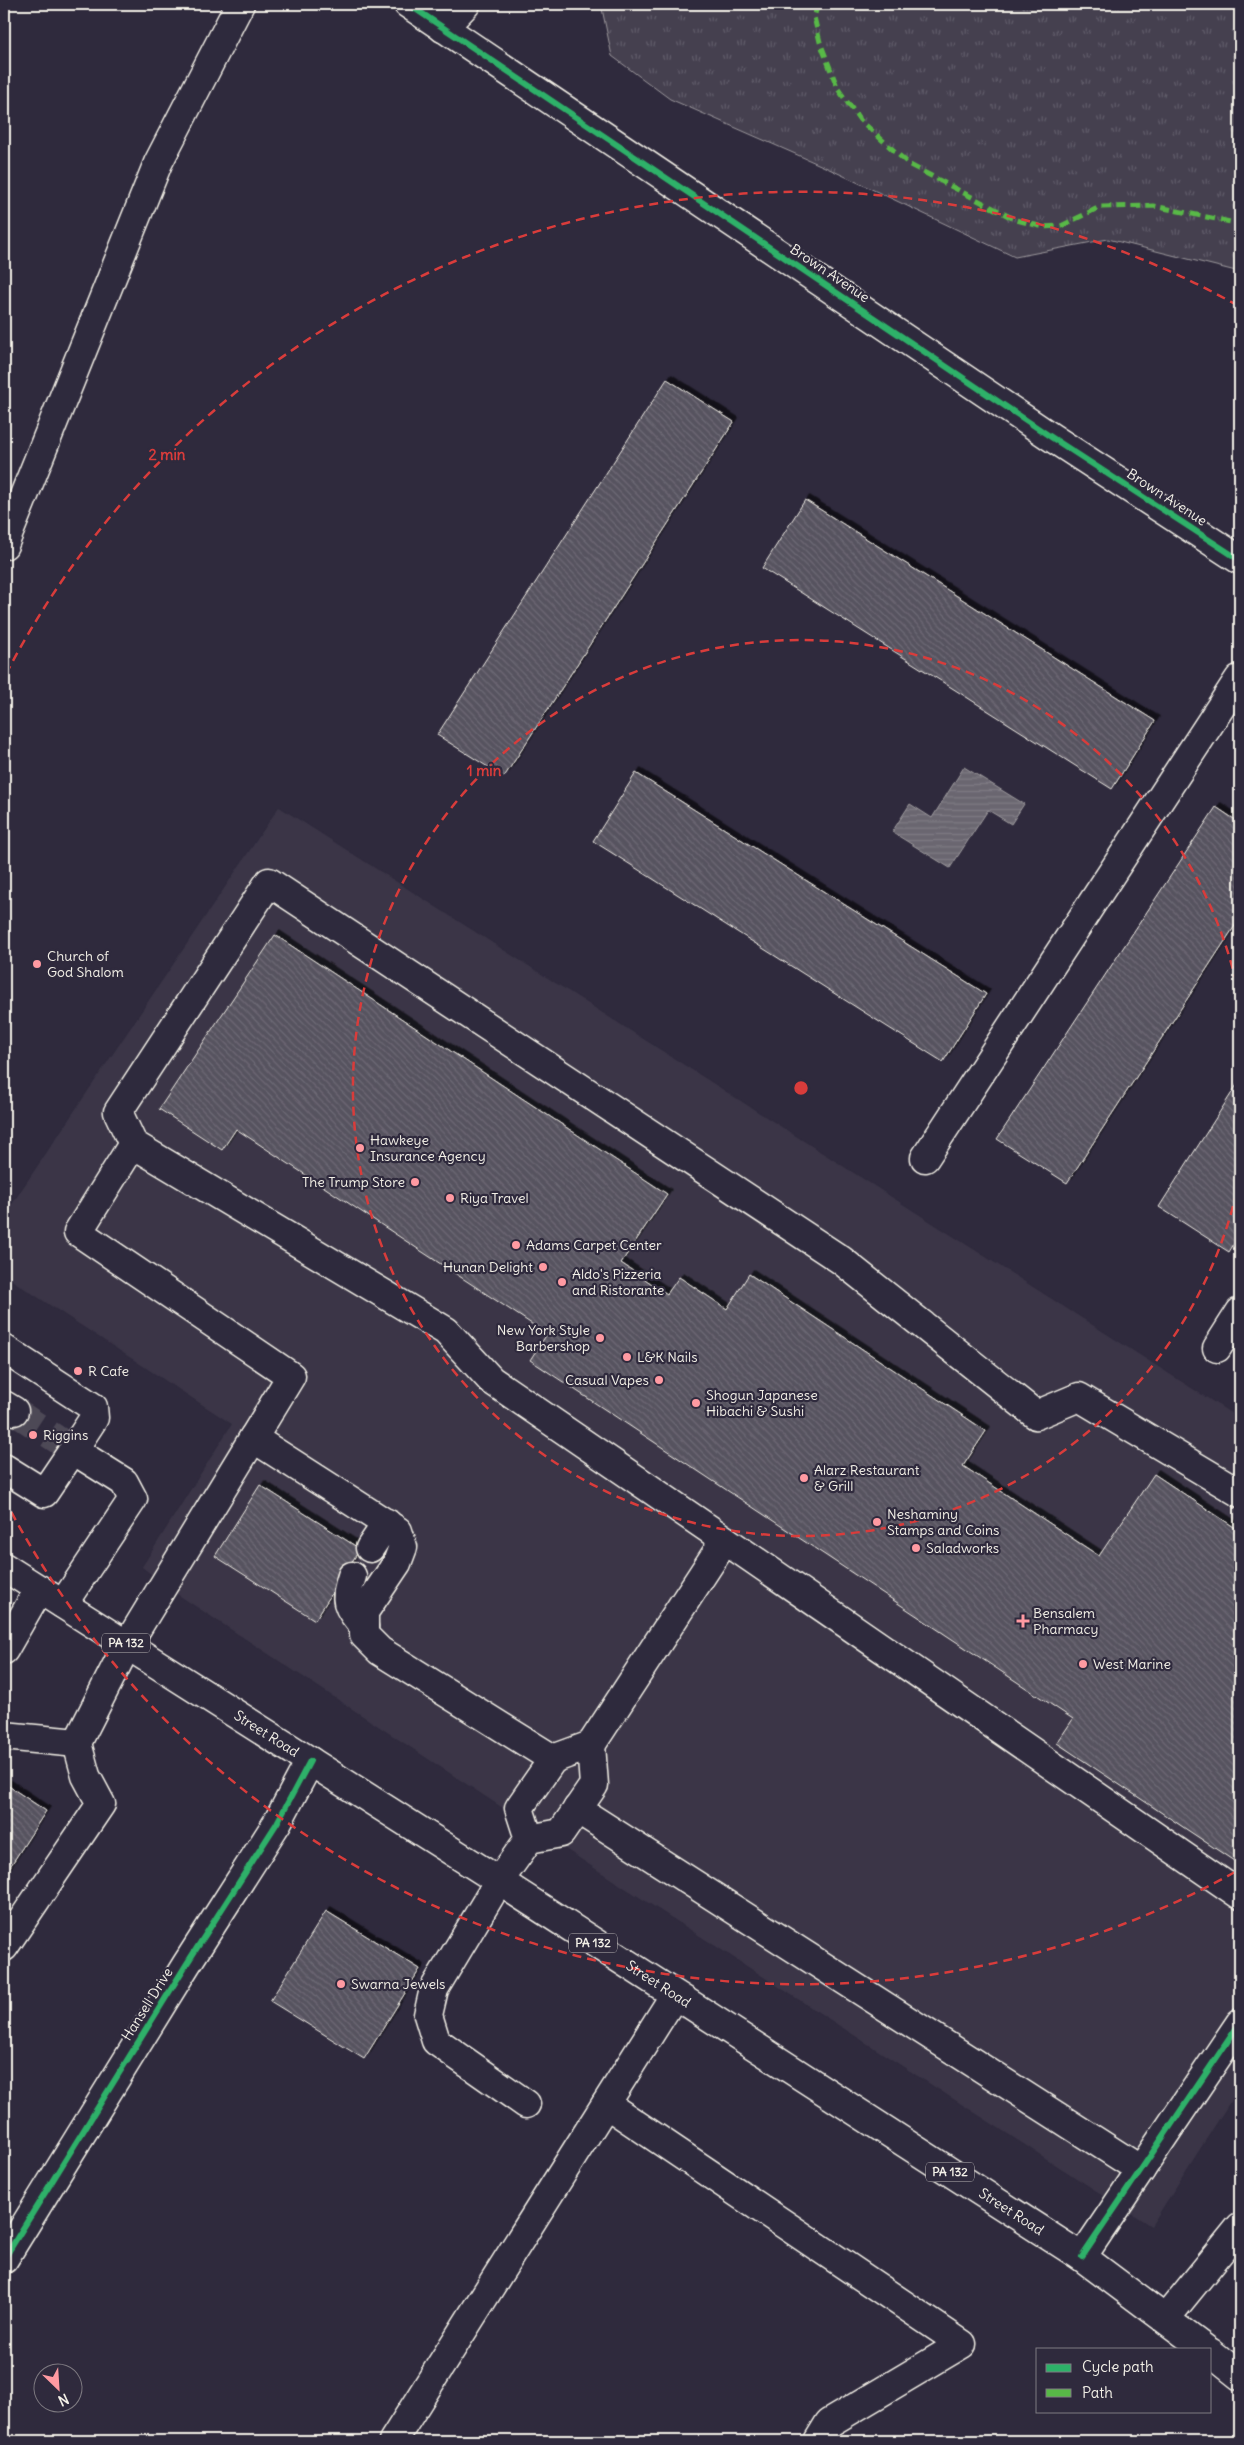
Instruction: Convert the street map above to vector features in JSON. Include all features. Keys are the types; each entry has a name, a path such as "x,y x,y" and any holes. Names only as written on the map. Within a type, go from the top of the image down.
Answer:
{"street":[{"path":"4,545 158,163 240,4"},
{"name":"Brown Avenue","path":"408,4 1034,426 1240,560"},
{"path":"443,28 466,4"},
{"path":"925,1158 1239,679"},
{"path":"1240,1493 1078,1397 1036,1415 841,1260 269,882 118,1112 133,1144 446,1331 490,1380 1240,1895"},
{"path":"4,1947 101,1804 86,1776 77,1743 127,1644 291,1376 78,1232 133,1144"},
{"path":"1217,1348 1240,1312"},
{"path":"4,1349 93,1407 94,1418 44,1494 4,1468"},
{"path":"253,1438 398,1531 403,1547 397,1563 364,1612 364,1635 380,1651 552,1759"},
{"path":"62,1604 133,1498 124,1482 73,1450"},
{"path":"370,1548 387,1524"},
{"path":"529,1839 519,1808 552,1759 591,1745 725,1540"},
{"name":"Street Road","path":"4,1567 499,1881 674,1996 1082,2257 1204,2348"},
{"path":"352,1576 345,1595 351,1612 364,1627"},
{"path":"4,1650 39,1590"},
{"path":"4,1736 77,1743"},
{"path":"526,2104 436,2041 428,2015 434,1989 499,1881 529,1839 561,1832 594,1785 591,1745"},
{"name":"Hansell Drive","path":"4,2259 186,1965 277,1823 310,1762"},
{"path":"577,1809 1141,2170"},
{"path":"394,2441 674,1996"},
{"path":"1082,2257 1240,2023"},
{"path":"606,2104 962,2344 829,2423 818,2441"},
{"path":"1166,2318 1240,2227"},
{"path":"1212,2354 1240,2376"}],"shaded area":[{"path":"964,767 1024,804 1011,824 988,810 950,868 892,832 910,804 932,818"},
{"path":"279,807 1240,1419 1240,2086 1151,2226 602,1873 177,1594 142,1567 232,1424 4,1275 4,1216"}],"green space":[{"path":"601,4 1240,4 1240,272 1108,239 1015,257 825,167 670,99 612,56"}],"building":[{"path":"667,379 734,422 504,777 437,735"},
{"path":"805,500 1155,721 1112,789 762,568"},
{"path":"636,773 986,994 943,1062 593,841"},
{"path":"1216,807 1240,823 1240,918 1067,1183 997,1139"},
{"path":"275,935 667,1194 621,1263 667,1294 679,1277 727,1309 749,1274 986,1431 963,1466 1099,1556 1154,1474 1240,1531 1240,1865 1057,1743 1073,1719 530,1360 547,1334 236,1129 222,1150 159,1109"},
{"path":"1240,1080 1240,1234 1229,1252 1159,1207"},
{"path":"260,1485 360,1549 315,1620 215,1556"},
{"path":"4,1783 46,1811 4,1876"},
{"path":"326,1911 420,1969 364,2059 270,2001"}],"tunnel":[{"path":"14,1411 73,1450"}],"marked path":[{"path":"818,4 814,17 820,42 838,89 860,120 910,165 1016,220 1043,227 1061,226 1100,207 1154,206 1240,224"}],"cycle path":[{"path":"408,4 1051,437 1240,560"},
{"path":"4,2259 186,1965 277,1823 310,1761"},
{"path":"1082,2257 1240,2023"}],"place":[{"name":"Church of God Shalom","path":"37,964"},
{"name":"Hawkeye Insurance Agency","path":"360,1148"},
{"name":"The Trump Store","path":"415,1182"},
{"name":"Riya Travel","path":"450,1198"},
{"name":"Adams Carpet Center","path":"516,1245"},
{"name":"Hunan Delight","path":"543,1267"},
{"name":"Aldo's Pizzeria and Ristorante","path":"562,1282"},
{"name":"New York Style Barbershop","path":"600,1338"},
{"name":"L&K Nails","path":"627,1357"},
{"name":"R Cafe","path":"78,1371"},
{"name":"Casual Vapes","path":"659,1380"},
{"name":"Shogun Japanese Hibachi & Sushi","path":"696,1403"},
{"name":"Riggins","path":"33,1435"},
{"name":"Alarz Restaurant & Grill","path":"804,1478"},
{"name":"Neshaminy Stamps and Coins","path":"877,1522"},
{"name":"Saladworks","path":"916,1548"},
{"name":"Bensalem Pharmacy","path":"1023,1621"},
{"name":"West Marine","path":"1083,1664"},
{"name":"Swarna Jewels","path":"341,1984"}]}
